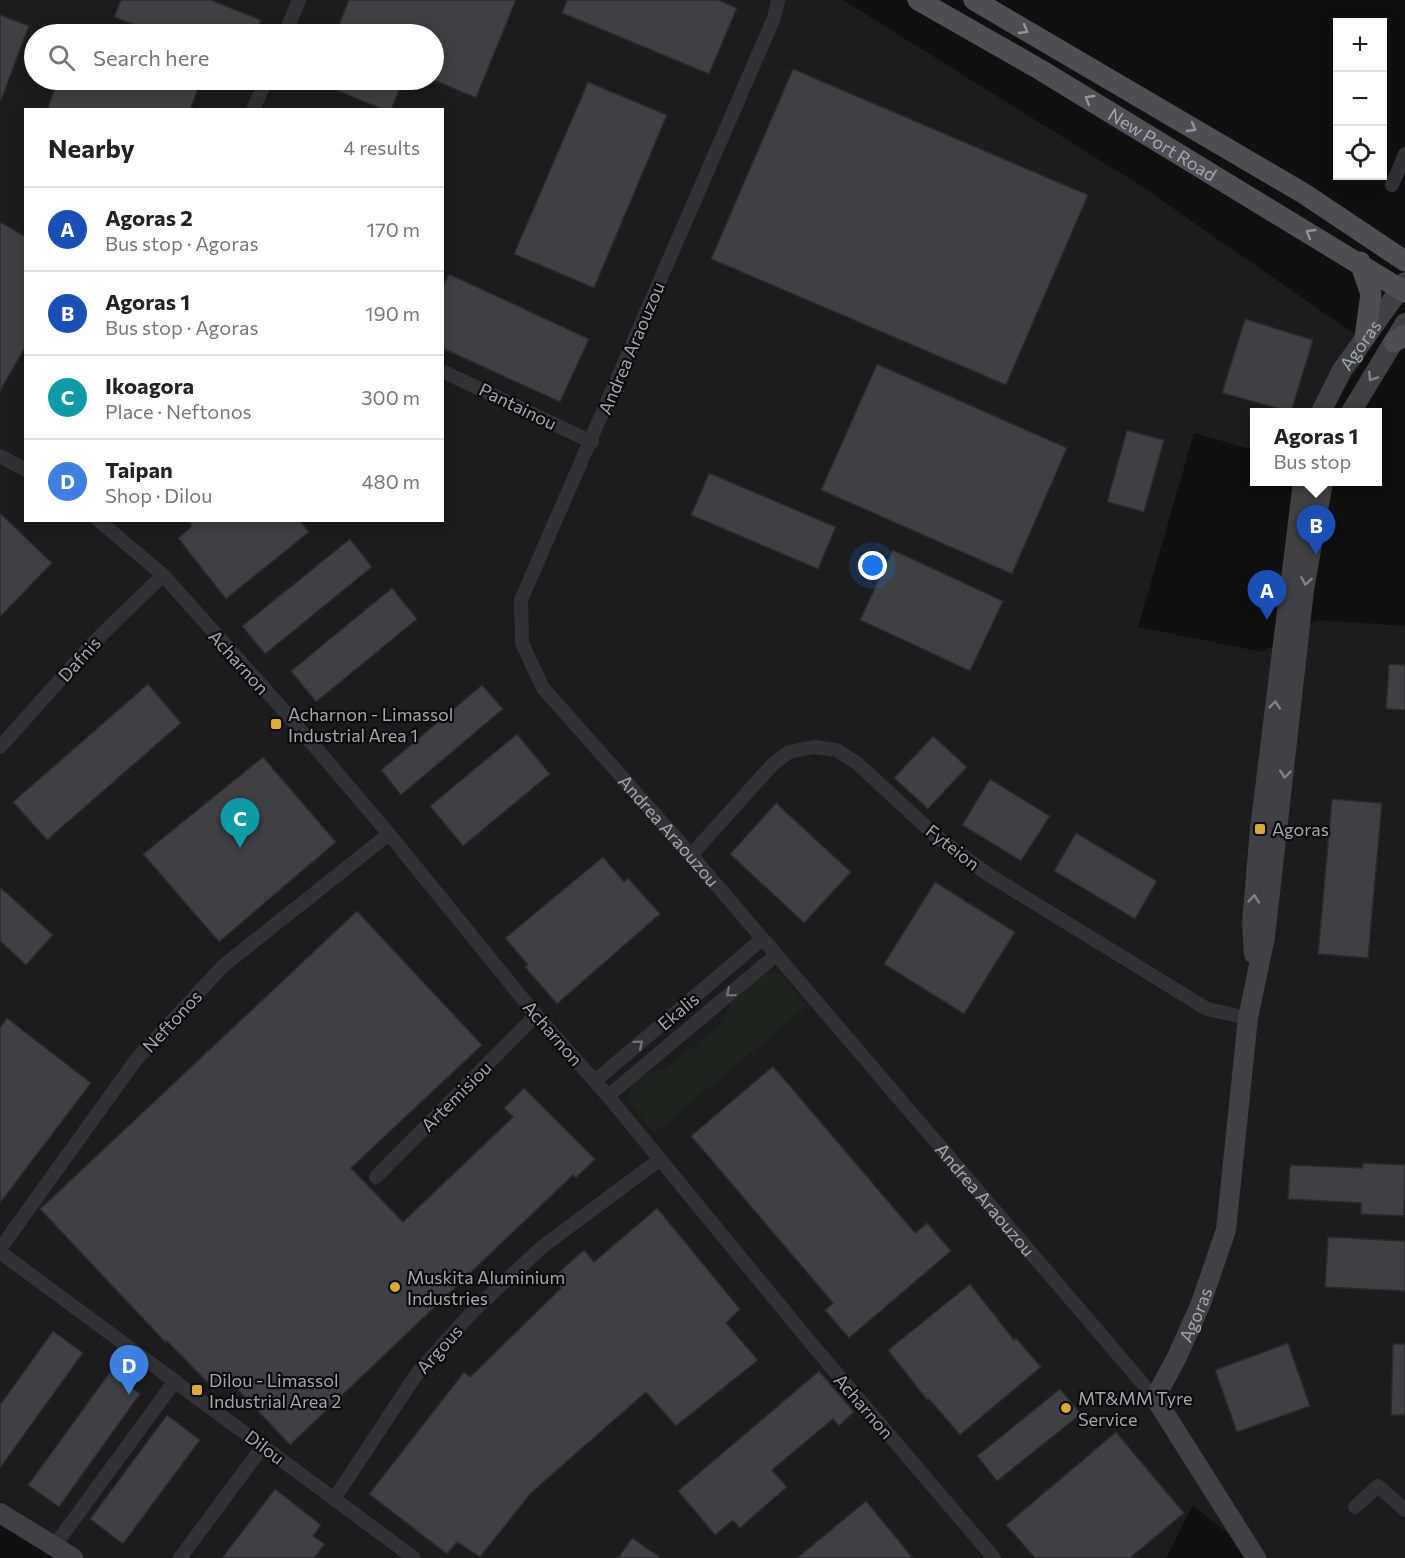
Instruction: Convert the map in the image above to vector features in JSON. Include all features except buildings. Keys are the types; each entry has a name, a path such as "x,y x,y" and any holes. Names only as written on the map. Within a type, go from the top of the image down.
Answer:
{"main road":[{"name":"New Port Road","path":"918,0 1039,69 1403,287"},
{"name":"New Port Road","path":"974,0 1303,193 1405,261"},
{"path":"1360,262 1371,294 1365,337"},
{"name":"Agoras","path":"1323,408 1342,370 1403,287"},
{"name":"Agoras","path":"1354,408 1400,338 1405,323"},
{"name":"Agoras","path":"1255,978 1252,924 1260,829 1303,486"},
{"name":"Agoras","path":"1155,1398 1176,1361 1201,1303 1226,1230 1248,1018 1265,938 1304,590 1322,486"},
{"name":"Andrea Araouzou","path":"1155,1398 1256,1558"},
{"path":"0,1513 73,1558"}],"street":[{"path":"289,24 299,0"},
{"name":"Andrea Araouzou","path":"778,0 774,18 592,442 521,600 522,643 543,688 691,855 761,940 1155,1398"},
{"path":"254,108 262,90"},
{"path":"1392,185 1405,154"},
{"name":"Pantainou","path":"444,372 592,442"},
{"path":"0,456 24,469"},
{"name":"Acharnon","path":"100,522 163,575 389,834 536,1015 608,1096 658,1160 810,1342 994,1558"},
{"name":"Dafnis","path":"0,747 93,643 163,575"},
{"name":"Fyteion","path":"691,855 773,764 789,752 814,747 836,750 857,763 937,837 989,875 1207,1009 1248,1018"},
{"name":"Neftonos","path":"0,1251 135,1061 223,966 389,834"},
{"name":"Ekalis","path":"595,1081 761,940"},
{"path":"608,1096 775,956"},
{"name":"Artemisiou","path":"376,1177 536,1015"},
{"name":"Argous","path":"334,1499 418,1372 475,1309 542,1247 658,1160"},
{"name":"Dilou","path":"0,1251 414,1558"},
{"path":"55,1545 175,1381"},
{"path":"180,1558 264,1446"},
{"path":"1355,1507 1378,1486 1405,1510"}],"shaded area":[{"path":"0,0 843,0 1138,184 1372,346 1333,408 1250,408 1250,449 1194,433 1138,627 1262,652 1316,620 1405,626 1405,1558 1257,1558 1193,1505 1166,1558 83,1558 58,1538 0,1502"},
{"path":"780,973 807,1006 655,1133 628,1102 630,1087 637,1077 667,1068 722,1022 731,1002 763,974"}],"place":[{"name":"Agoras 1","path":"1316,555"},
{"name":"Agoras 2","path":"1267,620"},
{"name":"Acharnon - Limassol Industrial Area 1","path":"276,724"},
{"name":"Agoras","path":"1260,829"},
{"name":"Ikoagora","path":"240,848"},
{"name":"Muskita Aluminium Industries","path":"395,1287"},
{"name":"Dilou - Limassol Industrial Area 2","path":"197,1390"},
{"name":"Taipan","path":"129,1395"},
{"name":"MT&MM Tyre Service","path":"1066,1408"}]}
